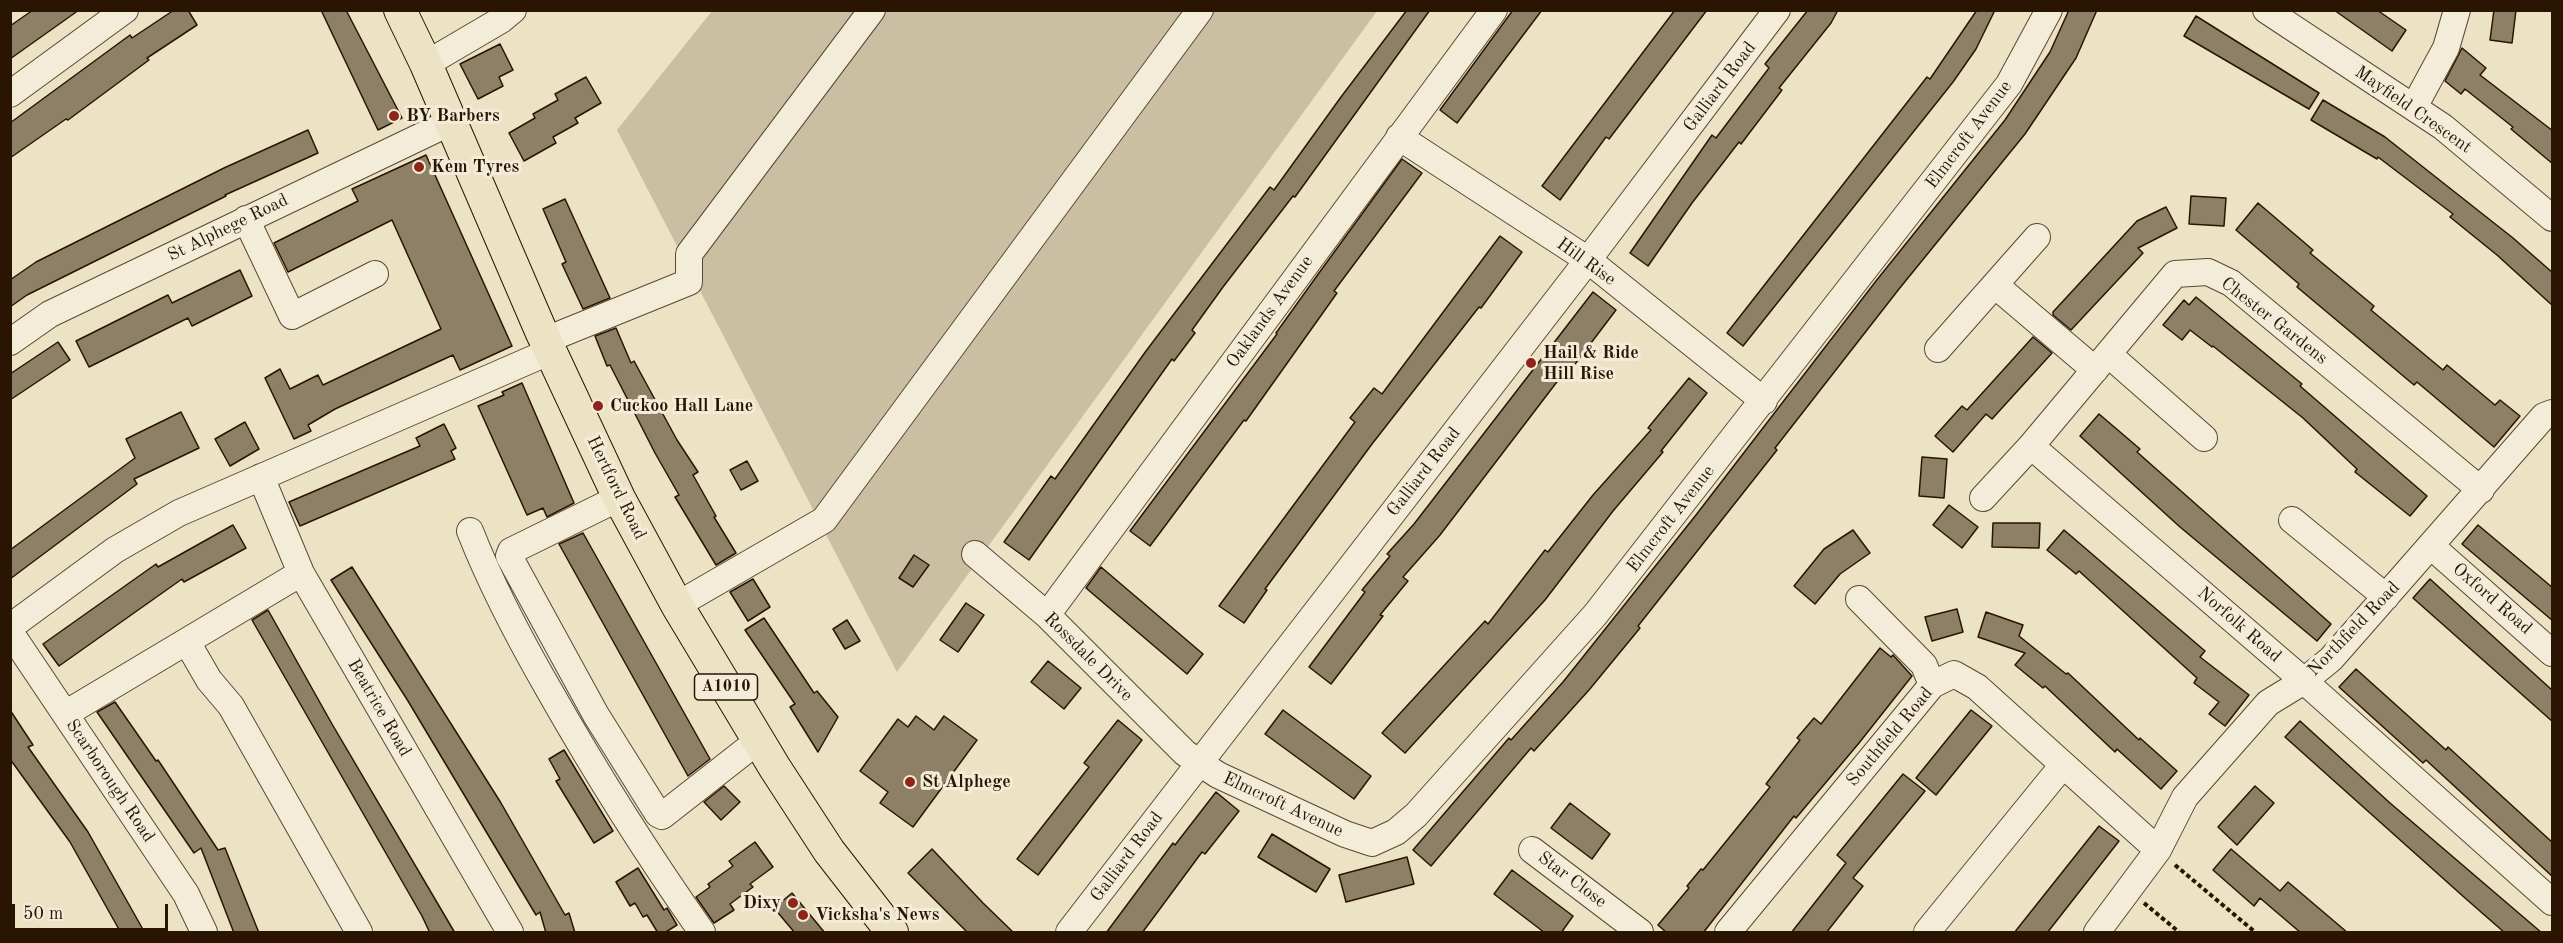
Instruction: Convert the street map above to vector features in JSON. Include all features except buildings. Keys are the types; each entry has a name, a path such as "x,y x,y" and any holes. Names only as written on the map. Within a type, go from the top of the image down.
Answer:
{"main road":[{"name":"Hertford Road","path":"400,10 426,64 548,346 619,498 677,605 759,740 830,851 892,933"}],"street":[{"path":"10,94 125,10"},
{"path":"426,64 501,20 513,10"},
{"path":"10,627 115,550 179,513 689,282 689,254 872,10"},
{"path":"677,605 824,520 1200,10"},
{"name":"Oaklands Avenue","path":"1047,615 1494,10"},
{"name":"Galliard Road","path":"1069,933 1588,260 1777,10"},
{"name":"Elmcroft Avenue","path":"1198,764 1345,834 1372,843 1396,832 1416,815 1595,615 1764,401 2009,84 2049,10"},
{"name":"Mayfield Crescent","path":"2266,10 2443,127 2553,218"},
{"path":"2414,107 2446,48 2457,10"},
{"name":"St Alphege Road","path":"10,342 50,314 451,122"},
{"name":"Hill Rise","path":"1399,137 1588,260 1764,401"},
{"path":"246,219 292,316 375,274"},
{"path":"1938,349 2037,237"},
{"name":"Chester Gardens","path":"1983,498 2031,446 2175,274 2208,272 2231,283 2481,490"},
{"path":"1995,285 2204,438"},
{"name":"Northfield Road","path":"2097,933 2158,850 2185,797 2268,703 2304,681 2331,659 2544,416 2553,413"},
{"name":"Norfolk Road","path":"2031,446 2304,681 2553,902"},
{"name":"Beatrice Road","path":"261,477 301,573 510,933"},
{"path":"619,498 511,551 509,556 596,715 658,814 662,816 759,740"},
{"path":"2292,520 2386,597"},
{"path":"470,531 488,577 564,716 645,850 702,933"},
{"name":"Oxford Road","path":"2431,546 2553,653"},
{"name":"Rossdale Drive","path":"975,554 1047,615 1198,764"},
{"path":"65,714 301,573"},
{"path":"1859,599 1924,665 1932,685"},
{"name":"Scarborough Road","path":"10,632 186,894 204,933"},
{"path":"187,642 209,680 231,706 359,933"},
{"name":"Southfield Road","path":"1728,933 1932,685 1954,674 1977,687 2158,850"},
{"path":"1926,933 2063,765"},
{"name":"Star Close","path":"1532,850 1640,933"}],"path":[{"path":"2178,867 2255,933"},
{"path":"2144,902 2179,933"}],"shaded area":[{"path":"712,11 1377,11 897,672 617,130"}],"place":[{"name":"BY Barbers","path":"394,116"},
{"name":"Kem Tyres","path":"419,167"},
{"name":"Hail & Ride Hill Rise","path":"1531,363"},
{"name":"Cuckoo Hall Lane","path":"598,406"},
{"name":"St Alphege","path":"910,782"},
{"name":"Dixy","path":"793,903"},
{"name":"Vicksha's News","path":"803,915"}]}
